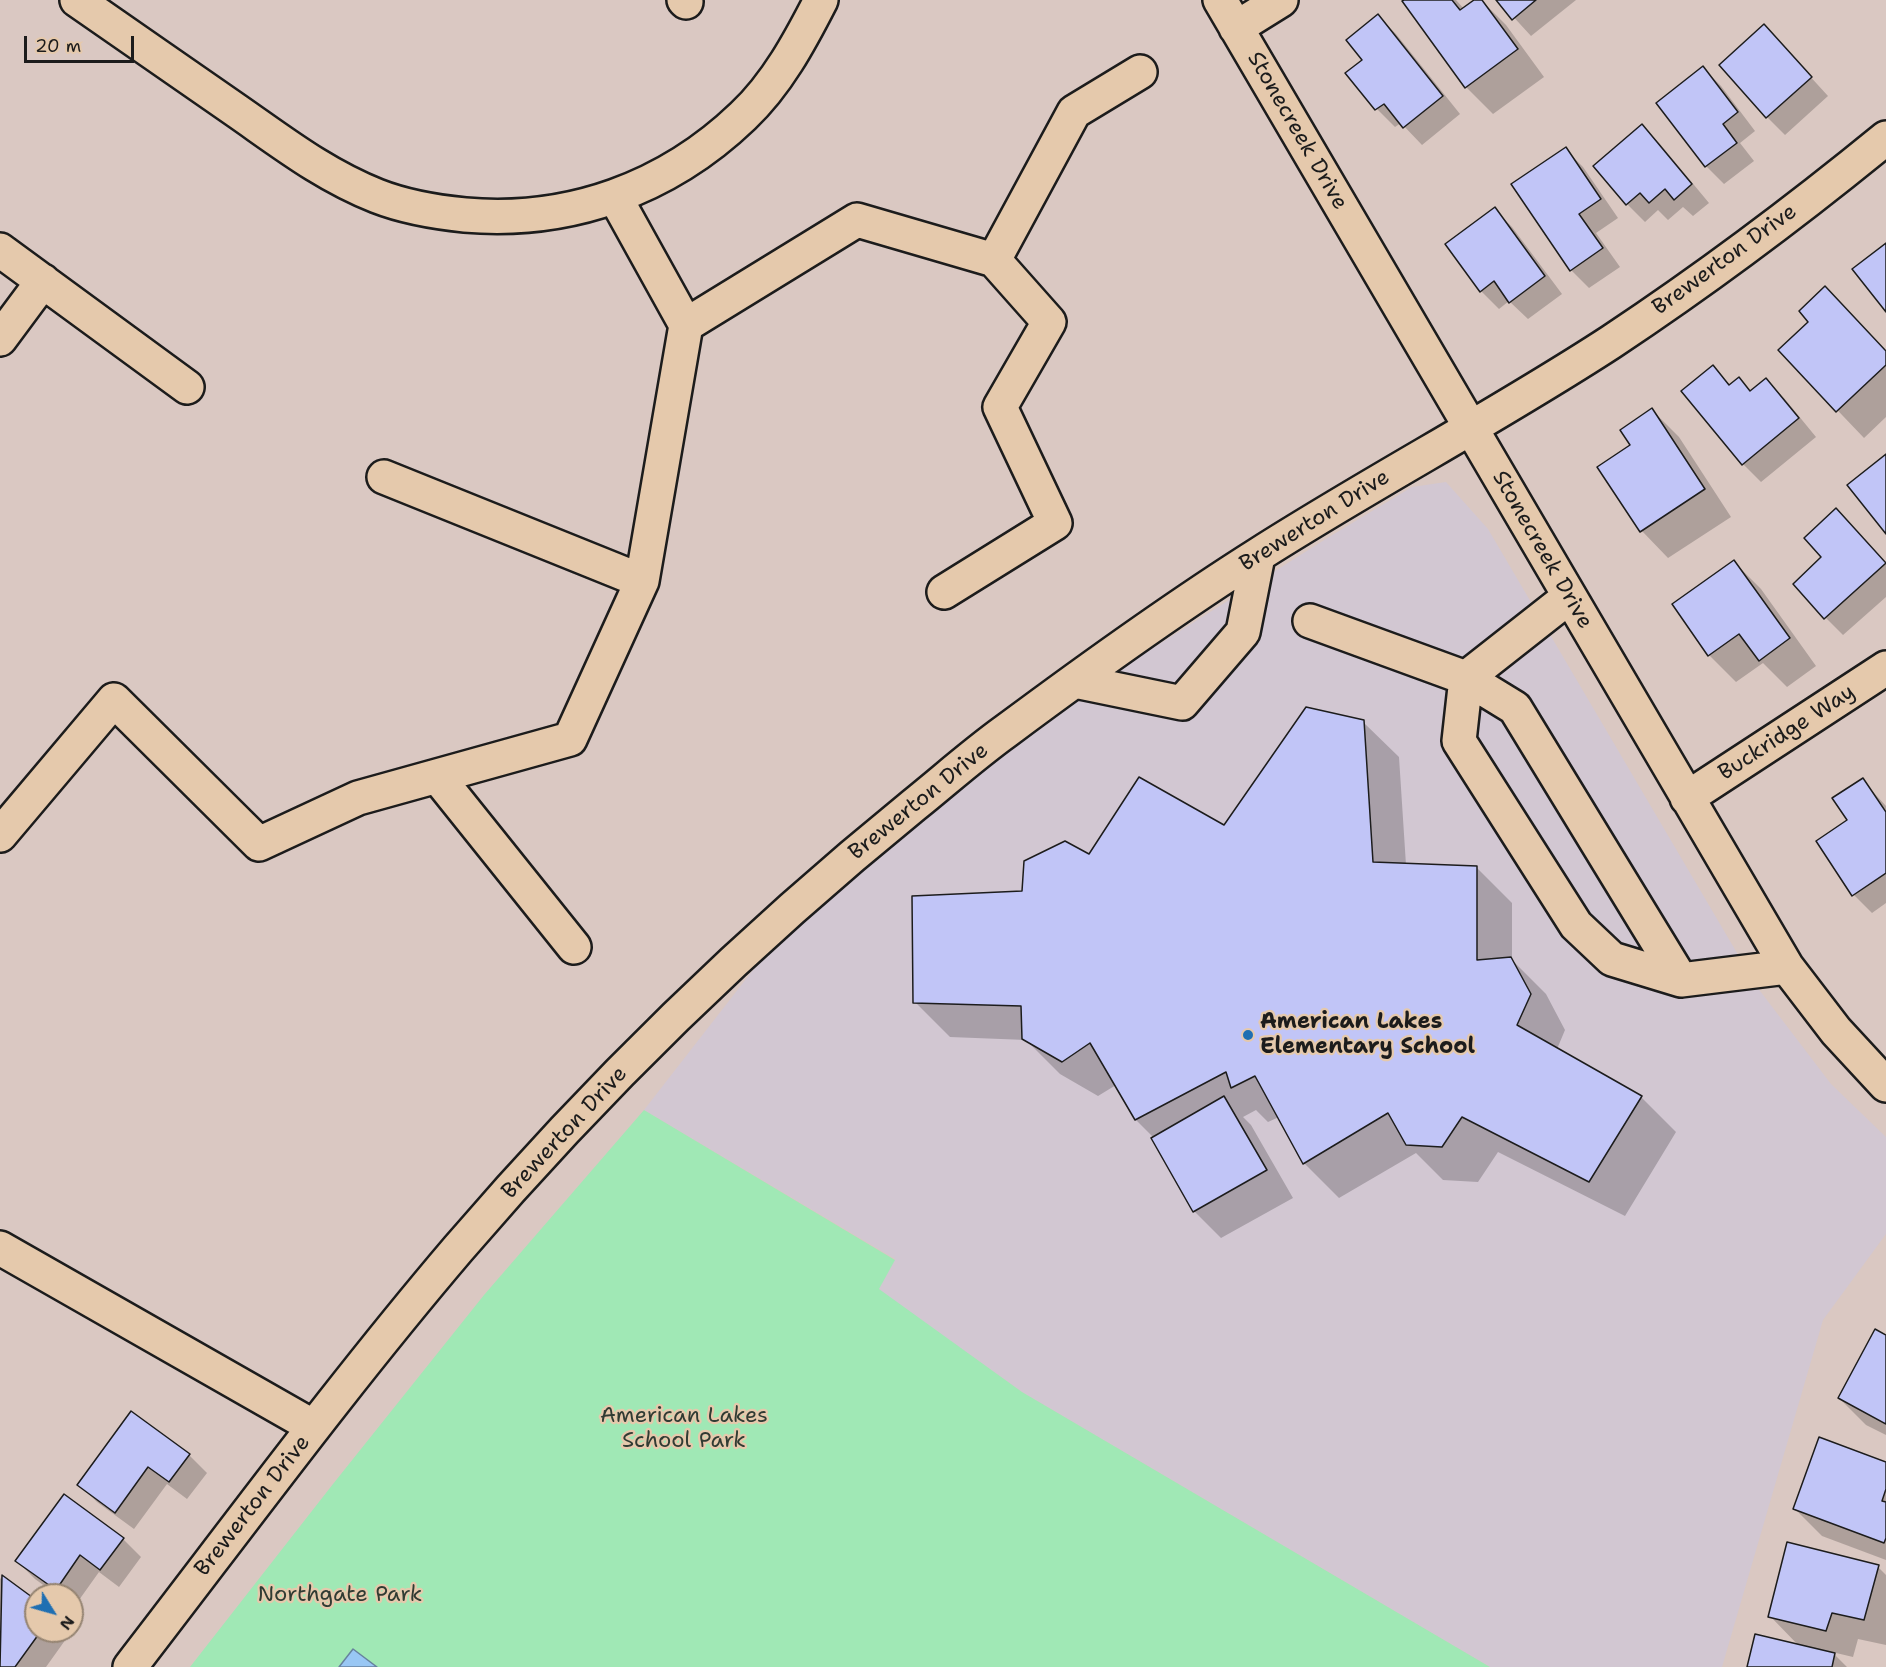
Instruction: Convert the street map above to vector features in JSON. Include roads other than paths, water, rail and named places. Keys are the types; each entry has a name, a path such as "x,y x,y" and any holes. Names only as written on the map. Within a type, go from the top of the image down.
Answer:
{"street":[{"path":"77,0 321,170 377,196 435,212 495,217 526,216 586,206 615,197 670,172 696,155 742,116 763,94 799,44 821,0"},
{"name":"Stonecreek Drive","path":"1220,0 1787,967 1836,1031 1886,1085"},
{"path":"1236,27 1281,0"},
{"path":"994,260 1074,112 1140,72"},
{"name":"Brewerton Drive","path":"130,1667 315,1427 459,1248 585,1109 717,976 856,852 1002,734 1153,624 1364,490 1471,429 1611,342 1760,237 1886,138"},
{"path":"0,835 114,700 259,844 358,798 570,739 642,581 686,324 615,197"},
{"path":"686,324 857,219 994,260 1049,322 1000,407 1055,522 944,592"},
{"path":"0,250 187,387"},
{"path":"0,339 43,281"},
{"path":"384,477 642,581"},
{"path":"1075,681 1182,703 1243,632 1258,556"},
{"path":"1569,597 1466,678 1459,741 1576,925 1612,959 1681,981 1787,967"},
{"path":"1310,621 1466,678 1515,708 1681,981"},
{"name":"Buckridge Way","path":"1687,798 1886,668"},
{"path":"437,776 574,947"},
{"path":"0,1248 315,1427"}],"water":[{"path":"353,1649 377,1667 339,1667"}],"place":[{"name":"American Lakes Elementary School","path":"1248,1035"}],"park label":[{"name":"American Lakes School Park","path":"684,1428"},
{"name":"Northgate Park","path":"340,1595"}]}
